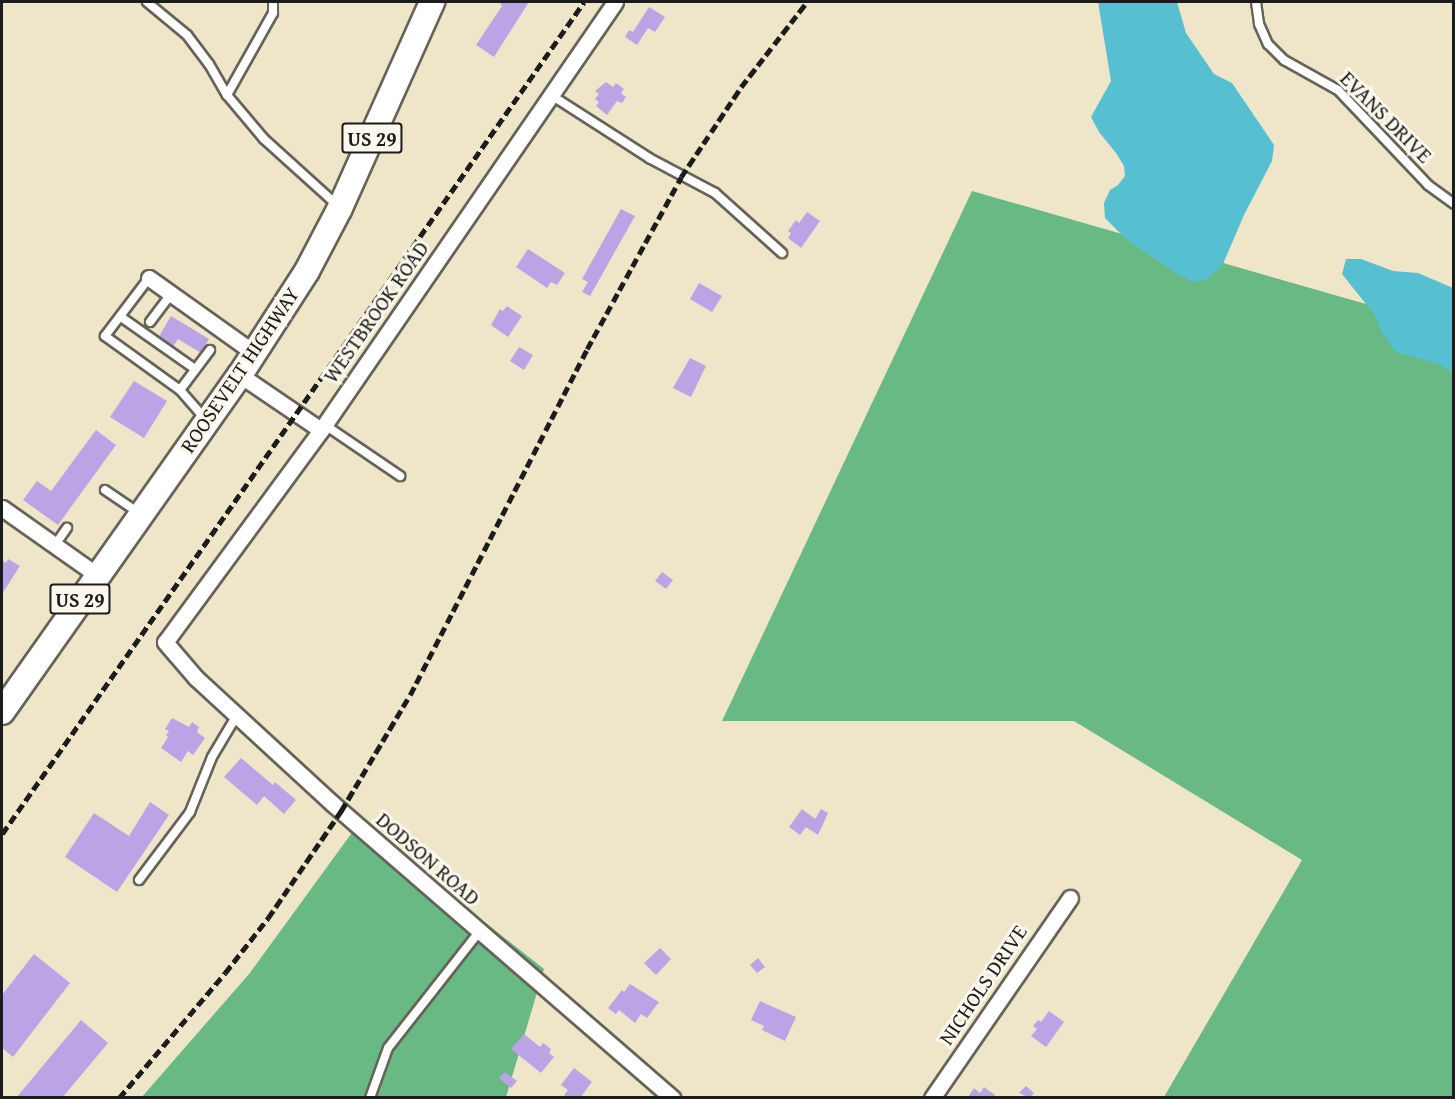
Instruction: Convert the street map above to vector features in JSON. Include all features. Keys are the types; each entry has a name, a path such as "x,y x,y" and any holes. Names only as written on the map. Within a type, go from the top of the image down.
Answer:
{"main road":[{"name":"ROOSEVELT HIGHWAY","path":"2,712 206,420 240,375 307,271 340,208 432,2"}],"street":[{"name":"WESTBROOK ROAD","path":"165,642 323,428 615,2"},
{"path":"149,278 254,354"},
{"path":"240,375 323,428"},
{"path":"2,508 97,575"},
{"name":"DODSON ROAD","path":"165,642 196,678 333,804 667,1096"},
{"name":"NICHOLS DRIVE","path":"932,1098 1070,898"}],"lane":[{"path":"147,2 187,35 209,64 227,95 264,139 340,208"},
{"path":"227,95 273,13 273,2"},
{"name":"EVANS DRIVE","path":"1256,2 1259,24 1268,44 1284,60 1338,90 1428,185 1454,204"},
{"path":"551,95 649,158 715,193 782,253"},
{"path":"149,278 105,336 180,390 206,420"},
{"path":"150,322 172,293"},
{"path":"121,316 195,369"},
{"path":"180,390 210,350"},
{"path":"323,428 400,476"},
{"path":"105,490 140,514"},
{"path":"55,545 67,528"},
{"path":"139,880 190,812 212,757 237,714"},
{"path":"369,1098 388,1048 479,932"}],"green space":[{"path":"972,191 1453,329 1453,1097 1164,1097 1302,860 1074,721 722,721"},
{"path":"359,823 544,969 506,1097 141,1098 249,974"}],"water":[{"path":"1098,2 1177,2 1186,33 1214,74 1232,83 1274,145 1272,161 1244,215 1223,264 1206,280 1193,282 1176,273 1126,239 1105,218 1104,203 1110,190 1118,185 1125,176 1124,166 1091,117 1111,81"},
{"path":"1346,259 1361,259 1393,271 1418,273 1453,288 1453,372 1439,364 1396,352 1383,334 1374,314 1342,274"}],"building":[{"path":"499,2 529,2 494,57 476,45 502,6"},
{"path":"649,7 665,17 655,32 648,28 637,45 625,37 629,30 633,32"},
{"path":"606,82 613,87 616,83 624,89 621,93 626,97 622,103 617,101 607,115 596,106 599,102 595,99 599,94 595,91"},
{"path":"621,209 635,216 590,296 582,292 588,282 582,279"},
{"path":"807,212 820,221 801,248 788,238 791,233 788,231 796,220 799,223"},
{"path":"528,249 565,273 557,285 551,282 547,288 516,267"},
{"path":"699,283 722,296 712,312 690,299"},
{"path":"507,306 522,316 508,337 491,325 500,309 503,311"},
{"path":"171,316 209,339 201,353 178,339 173,347 158,338"},
{"path":"519,347 533,355 524,370 510,361"},
{"path":"690,358 706,366 691,397 673,388"},
{"path":"134,381 167,401 144,438 110,417"},
{"path":"96,430 116,445 58,525 23,500 37,481 51,491"},
{"path":"8,559 20,566 2,594 2,560 6,563"},
{"path":"662,572 673,580 666,589 655,581"},
{"path":"172,718 189,727 192,722 199,727 197,732 205,738 193,755 188,751 181,762 161,748 168,737 166,735 169,731 165,729"},
{"path":"241,758 273,785 275,782 296,800 284,814 264,796 257,805 224,777"},
{"path":"150,802 169,815 117,892 65,857 94,813 129,836"},
{"path":"802,809 815,819 821,809 828,813 818,835 806,827 800,835 789,827"},
{"path":"660,948 671,959 656,975 644,963"},
{"path":"34,954 70,983 13,1057 2,1048 2,995"},
{"path":"758,958 765,967 757,973 750,965"},
{"path":"630,984 659,1002 647,1018 641,1014 635,1023 619,1010 616,1014 608,1008 622,990 624,992"},
{"path":"760,1001 796,1017 785,1041 762,1030 764,1026 751,1020"},
{"path":"1049,1011 1064,1022 1046,1047 1031,1036 1037,1029 1033,1026 1038,1020 1041,1022"},
{"path":"81,1020 108,1043 62,1098 16,1098"},
{"path":"524,1034 540,1047 543,1043 551,1049 549,1053 554,1057 541,1073 511,1049"},
{"path":"574,1068 592,1082 580,1098 568,1098 564,1095 568,1090 561,1085"},
{"path":"505,1072 517,1081 511,1088 499,1078"},
{"path":"1026,1086 1034,1093 1030,1098 1019,1093"},
{"path":"984,1087 995,1095 993,1098 968,1097 974,1088 980,1093"}],"railway":[{"path":"2,834 584,2"},
{"path":"119,1098 225,973 268,918 341,811 410,695 587,349 681,177 741,87 807,2"}]}
